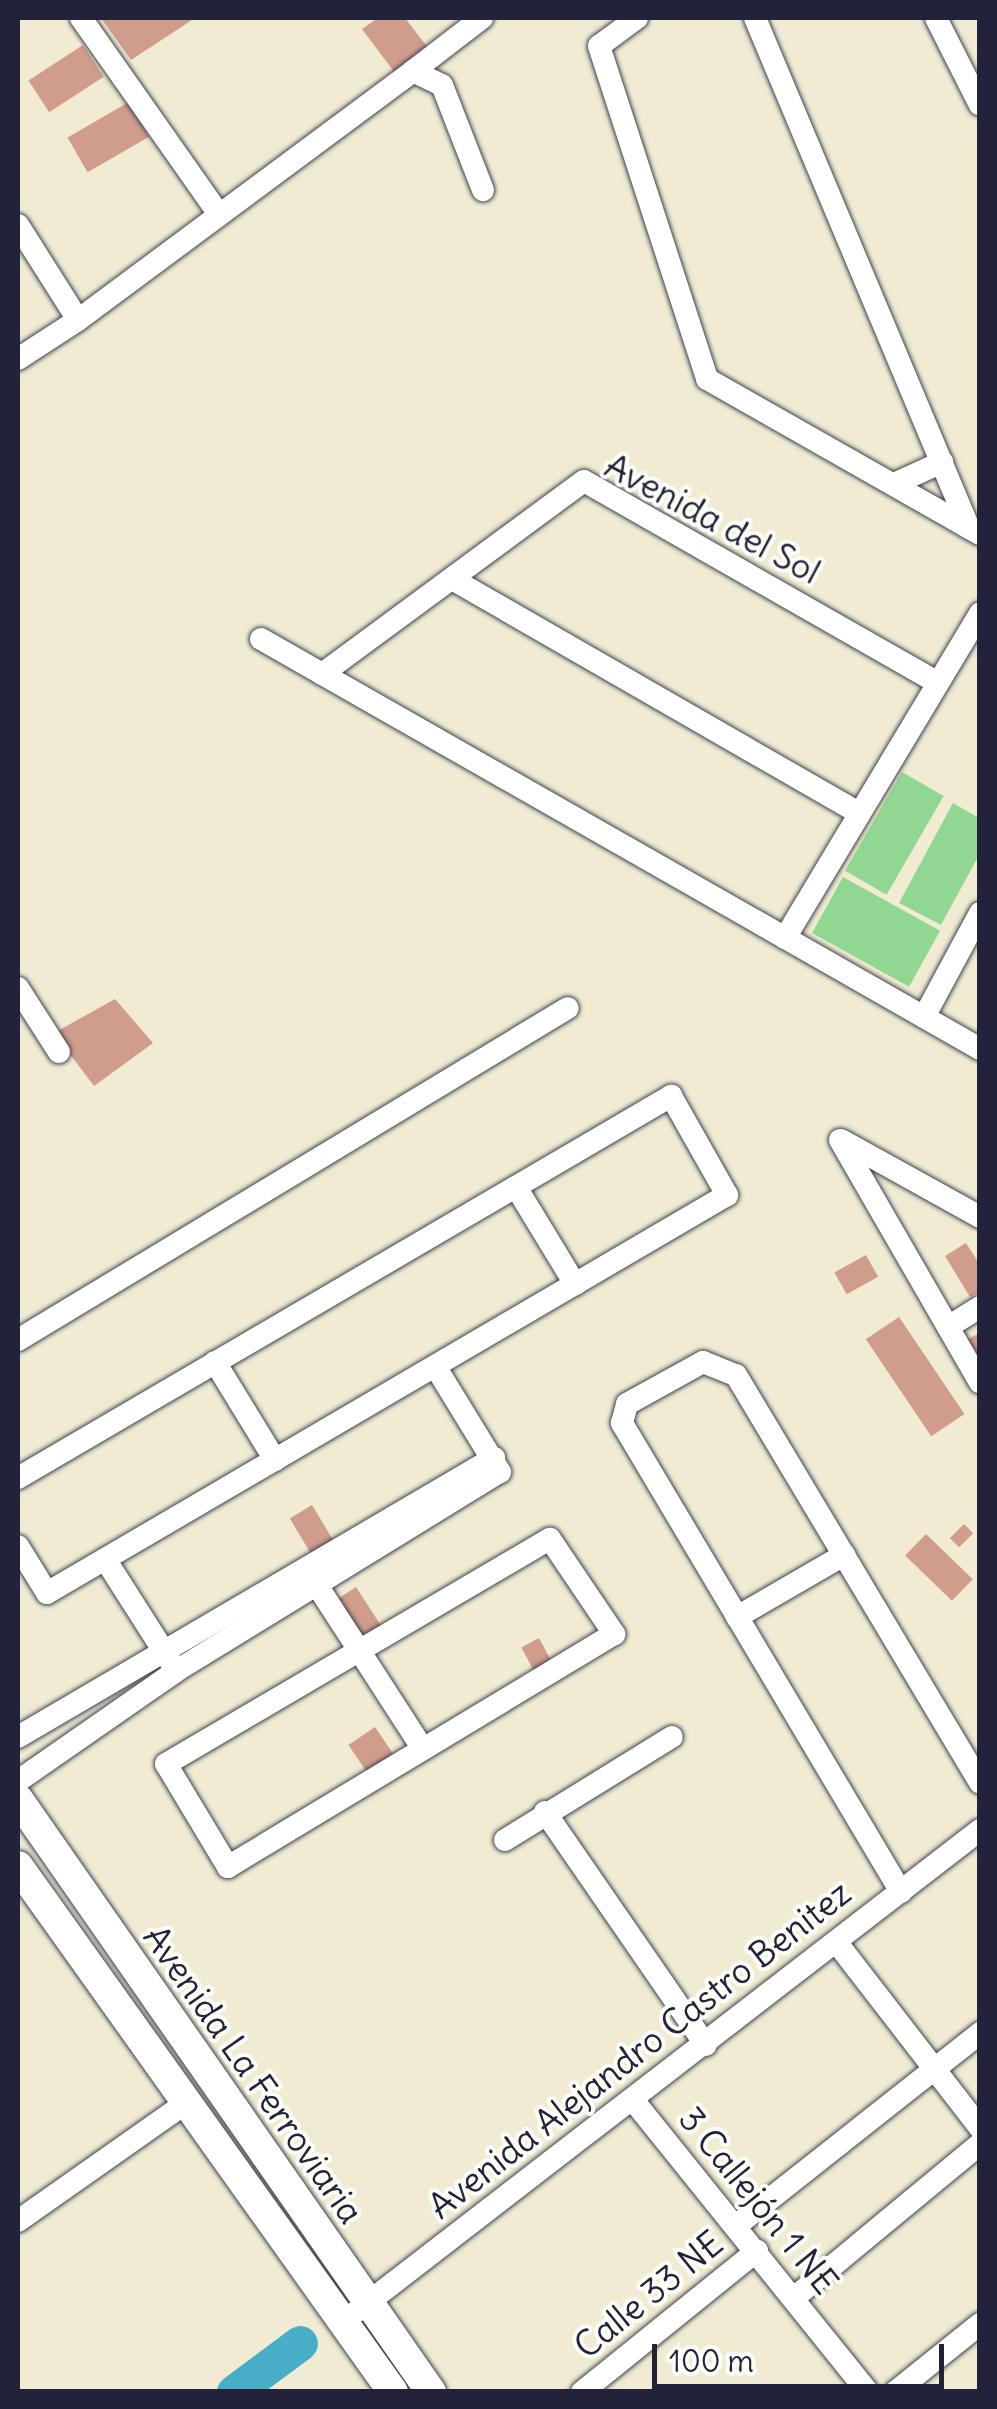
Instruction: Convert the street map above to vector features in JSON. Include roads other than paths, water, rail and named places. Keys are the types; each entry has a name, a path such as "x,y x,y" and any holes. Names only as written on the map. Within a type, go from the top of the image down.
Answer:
{"main road":[{"name":"Avenida La Ferroviaria","path":"18,1799 431,2392"},
{"path":"18,1866 184,2105 393,2392"}],"street":[{"path":"81,18 218,213"},
{"path":"18,359 78,320 482,18"},
{"path":"637,18 599,46 707,379 974,531"},
{"path":"755,18 974,531"},
{"path":"936,18 980,105"},
{"path":"413,71 442,85 482,190"},
{"path":"18,225 78,320"},
{"path":"894,484 942,462"},
{"name":"Avenida del Sol","path":"322,674 584,481 934,680"},
{"path":"452,579 858,812"},
{"path":"785,938 934,680 980,614"},
{"path":"261,639 980,1049"},
{"path":"924,1017 980,913"},
{"path":"18,988 59,1052"},
{"path":"18,1340 568,1008"},
{"path":"18,1478 672,1096 727,1195 47,1593 18,1546"},
{"path":"980,1218 840,1140 980,1382"},
{"path":"516,1187 575,1284"},
{"path":"948,1327 980,1307"},
{"path":"215,1362 275,1460"},
{"path":"902,1892 622,1423 627,1404 703,1362 736,1375 980,1782"},
{"path":"18,1737 170,1662 311,1577 500,1472 434,1366"},
{"path":"550,1539 614,1634 228,1867 166,1764 358,1650 550,1539"},
{"path":"737,1617 844,1556"},
{"path":"105,1560 170,1662"},
{"path":"311,1577 422,1749"},
{"path":"18,1781 170,1662"},
{"path":"505,1840 672,1737"},
{"path":"546,1812 706,2044"},
{"name":"Avenida Alejandro Castro Benitez","path":"342,2323 980,1830"},
{"path":"837,1942 980,2128"},
{"path":"737,2224 980,2033"},
{"name":"3 Callejón 1 NE","path":"633,2100 737,2224 868,2392"},
{"path":"18,2220 184,2105"},
{"path":"795,2298 980,2144"},
{"name":"Calle 33 NE","path":"582,2392 757,2251"},
{"path":"895,2392 980,2324"}],"waterway":[{"path":"234,2392 300,2343"}]}
